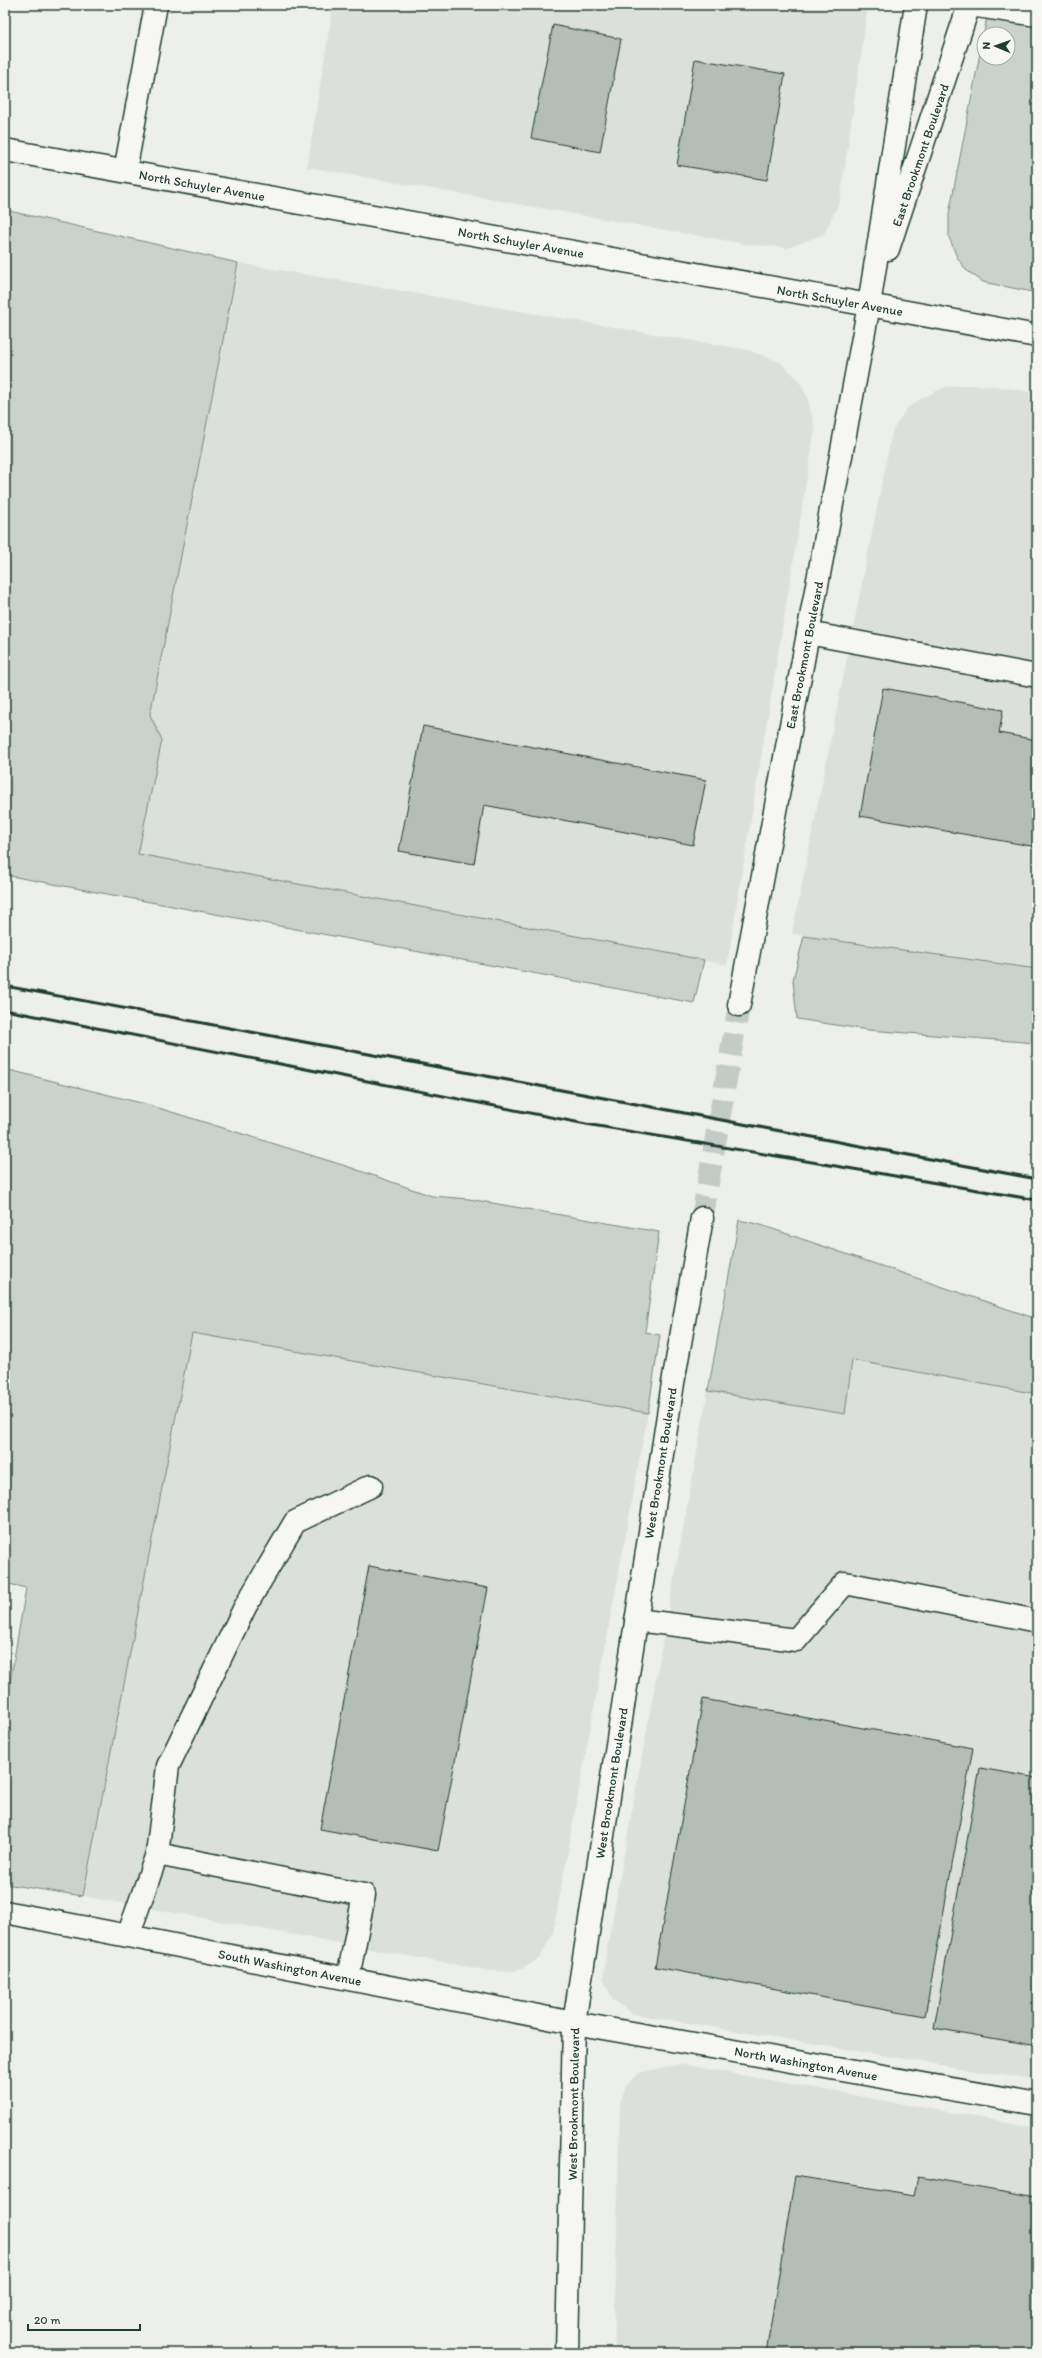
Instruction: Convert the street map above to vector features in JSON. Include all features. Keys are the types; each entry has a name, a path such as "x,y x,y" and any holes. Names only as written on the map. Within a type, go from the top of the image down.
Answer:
{"main road":[{"path":"125,171 156,5"},
{"path":"970,5 1037,15"},
{"name":"East Brookmont Boulevard","path":"869,305 970,5"},
{"name":"East Brookmont Boulevard","path":"739,1005 869,305 912,6"},
{"name":"North Schuyler Avenue","path":"5,150 1037,336"},
{"path":"808,633 1037,676"},
{"name":"West Brookmont Boulevard","path":"567,2353 574,2023 673,1383 702,1218"},
{"path":"128,1936 157,1854 168,1766 245,1607 295,1522 371,1486"},
{"path":"636,1620 796,1640 845,1583 1037,1621"},
{"path":"157,1854 364,1895 348,1978"},
{"name":"South Washington Avenue","path":"5,1912 574,2023"},
{"name":"North Washington Avenue","path":"574,2023 1037,2104"}],"shaded area":[{"path":"333,5 868,5 840,201 824,234 788,248 745,244 307,167"},
{"path":"987,17 1037,26 1037,293 983,282 966,270 957,257 949,237 949,214 978,66 1016,66 1016,26 985,26"},
{"path":"5,210 238,263 150,715 162,740 138,854 704,960 694,1003 5,875"},
{"path":"238,263 748,350 780,362 798,379 807,396 815,429 727,965 138,854 162,740 150,715"},
{"path":"968,385 995,386 1037,393 1037,969 792,934 892,432 906,409 922,398 945,387"},
{"path":"804,936 1037,969 1037,1043 868,1030 797,1019 793,980"},
{"path":"5,1069 149,1105 349,1167 432,1196 469,1199 659,1232 645,1332 660,1335 648,1413 192,1333 83,1896 5,1884 5,1712 26,1588 5,1583"},
{"path":"739,1220 761,1225 1037,1319 1037,1394 852,1360 845,1414 708,1391"},
{"path":"192,1333 648,1413 553,1933 540,1958 522,1969 507,1972 485,1970 83,1896"},
{"path":"852,1360 1037,1394 1037,2081 633,2014 613,2000 603,1979 607,1949 708,1391 845,1414"},
{"path":"680,2064 1037,2128 1037,2353 614,2353 620,2103 626,2086 638,2073"}],"building":[{"path":"553,25 621,39 600,152 531,138"},
{"path":"695,59 785,74 767,180 677,165"},
{"path":"883,688 1003,710 999,733 1037,740 1037,847 860,816"},
{"path":"423,726 706,780 693,845 484,805 474,864 399,851"},
{"path":"369,1566 488,1588 438,1851 320,1829"},
{"path":"703,1699 973,1748 925,2016 655,1967"},
{"path":"980,1768 1037,1778 1037,2046 934,2028"},
{"path":"795,2176 914,2195 918,2177 1037,2198 1037,2353 766,2353"}],"tunnel":[{"path":"702,1218 739,1005"}],"railway":[{"path":"5,986 1037,1179"},
{"path":"5,1010 586,1124 1037,1200"}]}
